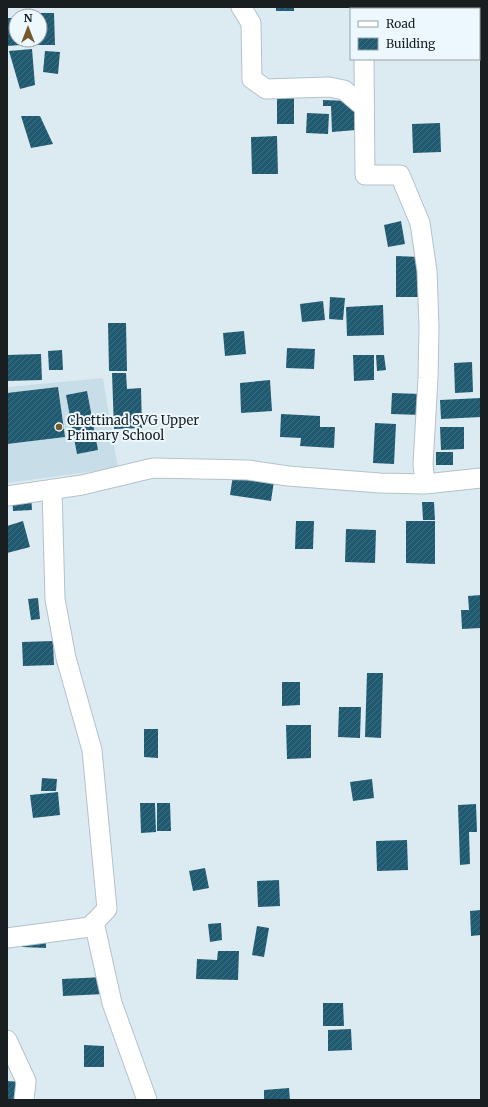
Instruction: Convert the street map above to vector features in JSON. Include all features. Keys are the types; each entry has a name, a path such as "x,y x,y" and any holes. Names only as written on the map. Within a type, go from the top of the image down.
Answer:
{"street":[{"path":"241,7 251,23 252,79 266,89 329,87 344,90 364,107"},
{"path":"364,60 365,175 400,175 420,223 427,271 429,327 428,378 423,464 425,484"},
{"path":"7,496 82,485 153,468 248,470 288,476 380,483 425,484 481,478"},
{"path":"7,938 90,927 107,910 92,750 66,658 55,599 52,490"},
{"path":"94,922 112,1003 147,1100"},
{"path":"7,1040 26,1081 24,1100"}],"shaded area":[{"name":"Chettinad SVG Upper Primary School","path":"103,378 118,468 7,483 7,387"}],"building":[{"path":"276,7 294,7 294,11 276,11"},
{"path":"48,13 54,13 55,45 48,45"},
{"path":"7,18 8,18 8,46"},
{"path":"32,49 35,85 20,89 9,51"},
{"path":"45,51 60,52 58,74 43,72"},
{"path":"277,93 294,93 294,124 277,124"},
{"path":"323,100 351,101 356,106 356,130 332,132 331,106 323,106"},
{"path":"307,113 329,114 328,134 306,133"},
{"path":"21,116 40,116 53,144 31,148"},
{"path":"440,123 441,152 413,153 412,124"},
{"path":"277,136 278,174 252,174 251,137"},
{"path":"401,221 405,244 388,247 384,225"},
{"path":"396,256 420,257 420,297 396,297"},
{"path":"330,297 345,298 343,320 329,319"},
{"path":"323,301 325,320 302,322 300,304"},
{"path":"383,305 384,335 347,336 346,307"},
{"path":"108,323 126,323 127,371 109,371"},
{"path":"244,331 246,354 225,356 223,333"},
{"path":"287,348 315,349 314,369 286,368"},
{"path":"62,350 63,370 49,370 48,351"},
{"path":"41,354 42,380 7,381 7,355"},
{"path":"353,355 374,355 374,380 354,381"},
{"path":"376,355 384,355 386,370 377,371"},
{"path":"472,362 473,392 455,393 454,363"},
{"path":"112,373 126,373 127,389 141,388 142,428 114,429"},
{"path":"270,380 272,411 241,413 240,383"},
{"path":"58,387 65,437 7,444 7,393"},
{"path":"87,391 98,450 77,454 66,395"},
{"path":"392,393 421,394 421,415 391,414"},
{"path":"481,398 481,417 441,419 440,400"},
{"path":"281,414 320,416 320,427 335,427 334,448 300,446 301,438 280,437"},
{"path":"375,423 396,424 394,464 373,463"},
{"path":"440,427 464,427 464,449 441,450"},
{"path":"436,452 453,452 453,465 436,465"},
{"path":"233,475 274,481 271,501 230,495"},
{"path":"12,495 31,495 32,510 13,511"},
{"path":"422,502 434,502 435,520 423,520"},
{"path":"23,521 30,547 7,553 7,526"},
{"path":"296,521 314,521 313,549 295,549"},
{"path":"406,521 435,521 435,564 406,563"},
{"path":"346,529 376,530 375,563 345,562"},
{"path":"481,595 481,628 462,629 461,610 469,610 468,596"},
{"path":"38,598 40,619 31,620 28,599"},
{"path":"53,641 54,665 23,666 22,642"},
{"path":"367,673 383,673 381,738 365,737"},
{"path":"282,682 300,682 300,705 282,706"},
{"path":"339,707 361,707 360,738 338,737"},
{"path":"286,725 311,725 311,758 287,759"},
{"path":"144,729 158,729 158,758 144,757"},
{"path":"42,778 57,779 56,791 41,791"},
{"path":"372,779 374,798 353,801 350,782"},
{"path":"58,792 60,815 33,818 30,795"},
{"path":"140,803 155,803 156,832 141,833"},
{"path":"157,803 170,803 171,831 157,831"},
{"path":"476,804 477,832 469,832 470,864 460,865 458,805"},
{"path":"407,840 408,870 377,871 376,841"},
{"path":"205,868 209,888 193,891 189,871"},
{"path":"279,880 280,906 258,907 257,881"},
{"path":"481,910 481,935 471,936 470,911"},
{"path":"221,923 222,940 210,942 208,924"},
{"path":"257,926 269,928 264,957 252,955"},
{"path":"22,937 46,938 46,948 22,947"},
{"path":"218,951 239,951 238,980 196,979 197,959 217,960"},
{"path":"104,977 105,994 63,996 62,979"},
{"path":"323,1003 343,1003 344,1026 323,1026"},
{"path":"351,1029 352,1050 328,1051 328,1030"},
{"path":"84,1045 104,1046 104,1067 84,1067"},
{"path":"7,1081 22,1082 22,1100 7,1100"},
{"path":"289,1088 290,1100 264,1100 264,1090"}],"place":[{"name":"Chettinad SVG Upper Primary School","path":"59,427"}]}
